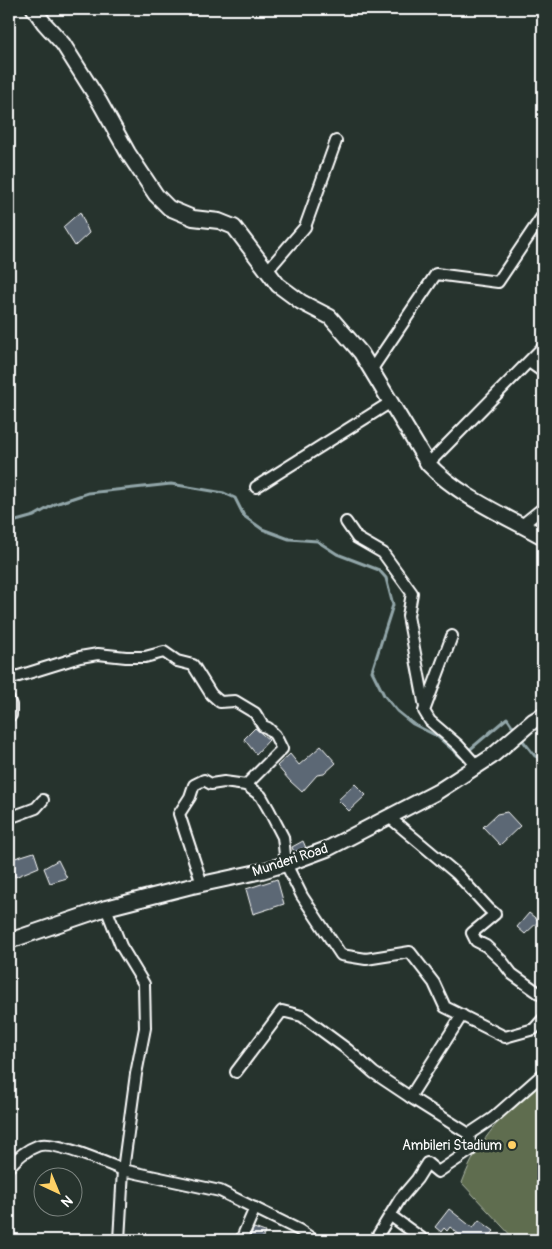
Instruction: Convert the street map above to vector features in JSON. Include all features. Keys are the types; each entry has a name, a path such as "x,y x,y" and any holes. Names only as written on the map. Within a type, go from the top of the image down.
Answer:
{"main road":[{"path":"34,9 44,23 64,44 99,100 128,153 156,195 169,208 193,218 220,221 234,227 278,285 302,302 330,317 361,353 428,464 457,490 543,537"},
{"name":"Munderi Road","path":"9,941 106,908 286,864 327,849 437,792 473,762 491,757 543,715"}],"street":[{"path":"267,271 306,227 336,141"},
{"path":"372,369 436,274 498,282 543,215"},
{"path":"428,464 543,349"},
{"path":"529,362 543,372"},
{"path":"256,487 391,402"},
{"path":"522,526 543,508"},
{"path":"346,522 357,538 383,553 412,593 408,616 425,707 424,711 430,721 473,762"},
{"path":"425,707 452,636"},
{"path":"9,679 80,657 98,654 145,657 164,652 177,661 193,666 211,694 220,702 235,701 255,713 263,726 275,735 282,749 246,785"},
{"path":"9,700 11,715 9,716"},
{"path":"202,884 179,814 190,797 194,785 204,780 211,784 224,782 246,785 261,796 269,810 283,837 286,864 302,896 342,954 366,959 410,952 434,983 445,1007 505,1037 534,1029 543,1019"},
{"path":"9,818 36,808 43,800"},
{"path":"389,817 457,874 495,914 472,933 476,941 492,951 512,974 543,996"},
{"path":"106,908 121,946 144,984 146,1028 136,1074 123,1170 119,1240"},
{"path":"236,1072 282,1012 302,1016 348,1050 374,1073 469,1134"},
{"path":"410,1097 462,1015"},
{"path":"469,1134 493,1118 543,1074"},
{"path":"375,1240 400,1199 417,1179 427,1163 438,1172 470,1150 469,1134"},
{"path":"9,1167 17,1158 38,1144 61,1147 123,1170 220,1191 299,1230 314,1240"},
{"path":"241,1240 255,1208"},
{"path":"391,1216 424,1240"}],"green space":[{"name":"Ambileri Stadium","path":"543,1082 543,1240 515,1240 462,1183 476,1153 495,1126 517,1102"}],"building":[{"path":"80,212 89,233 75,246 63,227"},
{"path":"255,728 269,740 256,754 244,739"},
{"path":"321,746 336,763 324,774 317,775 302,792 277,766 290,754 299,765"},
{"path":"355,784 366,795 349,811 338,800"},
{"path":"507,812 520,826 500,845 483,827 497,814"},
{"path":"303,841 306,848 294,852 292,847"},
{"path":"34,852 39,867 15,877 12,859"},
{"path":"58,860 67,878 50,883 44,868"},
{"path":"277,879 284,904 253,914 246,889"},
{"path":"529,913 539,921 525,934 517,927"},
{"path":"449,1209 473,1228 479,1220 494,1231 486,1240 466,1240 450,1227 447,1231 444,1228 441,1232 435,1227"},
{"path":"254,1228 265,1232 262,1240 248,1240"}],"waterway":[{"path":"9,523 34,516 55,504 88,493 171,484 224,493 235,498 244,516 262,529 289,539 317,541 337,554 379,570 386,578 393,605 372,671 384,695 397,711 413,724 437,736 461,757 507,718 515,730"},
{"path":"520,737 535,756 543,760"}],"place":[{"name":"Ambileri Stadium","path":"512,1145"}]}
